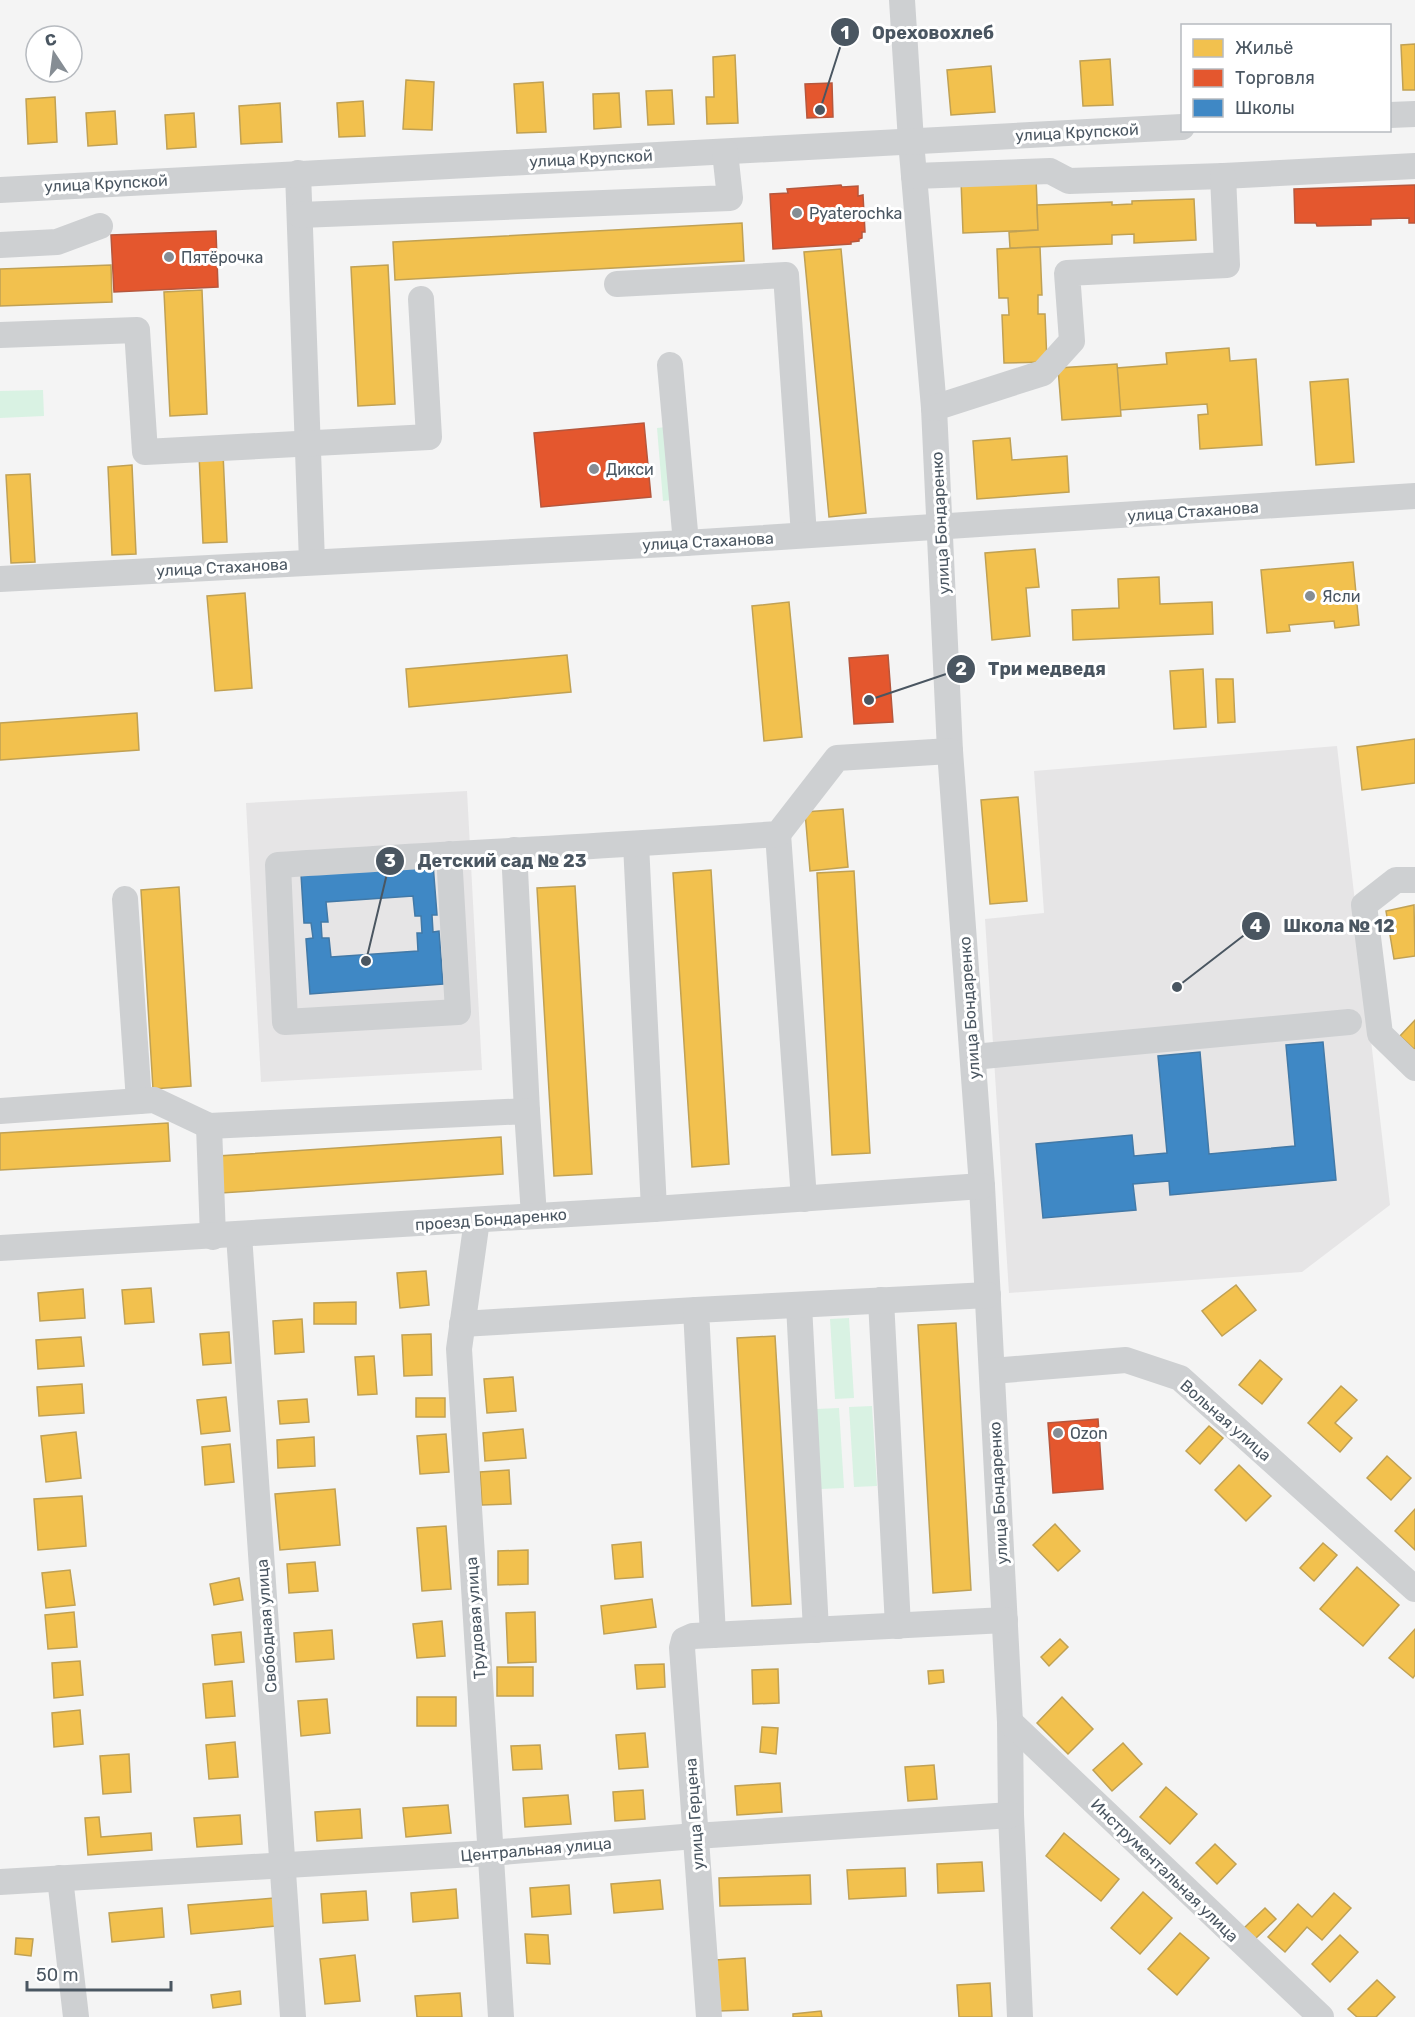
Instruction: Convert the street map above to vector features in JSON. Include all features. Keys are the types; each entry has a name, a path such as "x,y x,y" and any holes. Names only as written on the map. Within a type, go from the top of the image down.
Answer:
{"street":[{"name":"улица Бондаренко","path":"902,0 911,141 934,408 950,751 982,1186 1010,1722 1011,1815 1020,2017"},
{"path":"1391,116 1415,114"},
{"name":"улица Крупской","path":"0,190 298,172 1181,127"},
{"path":"300,215 730,198 725,152"},
{"path":"914,176 1050,171 1069,181 1415,166"},
{"path":"298,172 312,562"},
{"path":"934,408 1043,373 1072,341 1067,273 1227,265 1223,176"},
{"path":"0,245 57,242 100,226"},
{"path":"617,284 786,275 804,536"},
{"path":"0,335 137,330 146,452 429,437 421,298"},
{"path":"670,365 686,543"},
{"name":"улица Стаханова","path":"0,579 686,543 1415,496"},
{"path":"804,1199 778,834 837,758 950,751"},
{"path":"449,854 458,1011 285,1022 278,865 449,854 514,850 636,844 778,834"},
{"path":"636,844 654,1209"},
{"path":"514,850 526,1111 534,1216"},
{"path":"1415,880 1396,880 1364,905 1380,1034 1415,1068"},
{"path":"125,899 139,1101"},
{"path":"973,1057 1348,1022"},
{"path":"0,1111 154,1100 209,1126 526,1111"},
{"path":"209,1126 213,1237"},
{"name":"проезд Бондаренко","path":"0,1248 213,1237 982,1186"},
{"name":"Трудовая улица","path":"477,1220 459,1349 501,2017"},
{"name":"Свободная улица","path":"239,1235 293,2017"},
{"path":"462,1324 988,1295"},
{"path":"881,1300 897,1626"},
{"path":"799,1305 816,1630"},
{"path":"696,1310 713,1635"},
{"name":"Вольная улица","path":"992,1371 1126,1360 1180,1378 1415,1589"},
{"name":"улица Герцена","path":"709,2017 682,1648 684,1640 693,1636 1005,1620"},
{"name":"Инструментальная улица","path":"1010,1722 1321,2017"},
{"name":"Центральная улица","path":"0,1882 490,1853 695,1836 1011,1815"},
{"path":"60,1878 76,2017"}],"shaded area":[{"path":"1337,746 1390,1205 1302,1272 1009,1293 985,919 1044,913 1034,771"},
{"path":"467,791 482,1070 261,1082 246,803"}],"green space":[{"path":"43,390 44,416 0,418 0,391"},
{"path":"666,427 672,500 663,501 657,428"},
{"path":"849,1318 854,1398 835,1399 830,1319"},
{"path":"872,1406 877,1486 854,1487 849,1407"},
{"path":"839,1408 844,1488 821,1489 816,1409"}],"building: Жильё":[{"path":"1415,44 1415,90 1403,90 1401,45"},
{"path":"735,55 738,123 707,124 706,97 714,97 713,57"},
{"path":"1110,59 1113,105 1083,106 1080,61"},
{"path":"991,66 995,112 951,115 947,70"},
{"path":"406,80 434,82 432,130 403,129"},
{"path":"543,82 546,132 517,133 514,84"},
{"path":"672,90 674,124 648,125 646,91"},
{"path":"619,93 621,127 594,129 593,94"},
{"path":"55,97 57,142 28,144 26,99"},
{"path":"363,101 365,136 339,137 337,103"},
{"path":"280,103 282,142 241,144 239,106"},
{"path":"115,111 117,144 88,146 86,113"},
{"path":"194,113 196,147 167,149 165,115"},
{"path":"1036,177 1038,230 963,233 961,180"},
{"path":"1194,199 1196,240 1134,243 1134,234 1112,235 1112,244 1010,248 1009,232 1038,230 1037,205 1112,202 1112,205 1132,204 1132,201"},
{"path":"742,223 744,261 395,280 393,242"},
{"path":"1040,247 1042,295 1038,295 1038,314 1045,314 1047,362 1004,363 1002,315 1009,315 1008,298 999,298 997,249"},
{"path":"841,249 866,513 829,517 804,252"},
{"path":"111,265 112,302 0,306 0,269"},
{"path":"388,265 395,404 358,406 351,267"},
{"path":"202,290 207,414 170,416 164,292"},
{"path":"1229,348 1230,361 1256,359 1262,445 1200,449 1198,415 1208,414 1207,404 1120,410 1117,368 1167,364 1166,353"},
{"path":"1117,364 1121,416 1062,420 1058,368"},
{"path":"1348,379 1354,462 1316,465 1310,382"},
{"path":"1010,438 1012,460 1067,456 1069,492 977,499 973,441"},
{"path":"223,453 227,542 203,543 199,454"},
{"path":"132,465 136,554 112,555 108,467"},
{"path":"30,474 35,562 11,563 6,475"},
{"path":"1035,549 1039,587 1026,588 1030,636 992,640 985,553"},
{"name":"Ясли","path":"1353,562 1359,625 1335,628 1334,621 1289,625 1290,631 1267,633 1261,570"},
{"path":"1159,577 1160,604 1212,602 1213,634 1073,640 1072,610 1119,608 1118,579"},
{"path":"245,593 252,688 215,691 207,596"},
{"path":"789,602 802,737 764,741 752,606"},
{"path":"567,655 571,692 409,707 406,669"},
{"path":"1203,669 1206,727 1174,729 1170,671"},
{"path":"1216,679 1233,679 1235,722 1218,723"},
{"path":"137,713 139,750 0,760 0,723"},
{"path":"1415,739 1415,783 1362,790 1357,747"},
{"path":"1018,797 1027,901 990,904 981,800"},
{"path":"843,809 848,867 810,871 805,812"},
{"path":"711,870 729,1164 692,1167 673,873"},
{"path":"854,871 870,1153 832,1155 817,873"},
{"path":"575,886 592,1174 554,1176 537,888"},
{"path":"179,887 191,1086 153,1089 141,890"},
{"path":"1414,905 1415,956 1394,959 1386,911"},
{"path":"1415,1020 1415,1048 1414,1049 1400,1036"},
{"path":"168,1123 170,1161 0,1170 0,1133"},
{"path":"501,1137 503,1174 221,1193 218,1156"},
{"path":"426,1271 429,1305 400,1308 397,1273"},
{"path":"1236,1285 1256,1310 1222,1336 1202,1311"},
{"path":"151,1288 154,1322 125,1324 122,1290"},
{"path":"83,1289 85,1318 40,1321 38,1293"},
{"path":"356,1302 356,1324 314,1324 314,1303"},
{"path":"302,1319 304,1352 275,1354 273,1321"},
{"path":"956,1323 971,1590 933,1593 918,1325"},
{"path":"229,1332 231,1363 203,1365 200,1334"},
{"path":"431,1334 432,1375 404,1376 402,1335"},
{"path":"775,1336 791,1604 752,1606 737,1338"},
{"path":"81,1337 84,1366 38,1369 36,1340"},
{"path":"374,1356 377,1394 358,1395 355,1357"},
{"path":"1260,1360 1282,1379 1262,1404 1239,1385"},
{"path":"513,1377 516,1411 487,1413 484,1379"},
{"path":"82,1384 84,1413 39,1416 37,1387"},
{"path":"1341,1386 1357,1400 1335,1423 1352,1438 1340,1452 1308,1423"},
{"path":"226,1397 230,1431 201,1434 197,1400"},
{"path":"416,1398 445,1398 445,1417 416,1417"},
{"path":"307,1399 309,1422 280,1424 278,1401"},
{"path":"1209,1426 1223,1438 1200,1464 1186,1451"},
{"path":"523,1429 526,1458 485,1461 483,1433"},
{"path":"76,1432 81,1478 46,1482 41,1436"},
{"path":"446,1434 449,1472 420,1474 417,1436"},
{"path":"314,1437 315,1466 278,1468 277,1440"},
{"path":"230,1444 234,1482 205,1485 202,1447"},
{"path":"1387,1456 1411,1478 1391,1500 1367,1478"},
{"path":"1239,1465 1271,1496 1246,1521 1215,1490"},
{"path":"509,1470 511,1504 482,1505 480,1472"},
{"path":"335,1489 340,1545 280,1550 275,1494"},
{"path":"82,1496 86,1546 38,1550 34,1499"},
{"path":"1415,1509 1415,1550 1395,1531"},
{"path":"1055,1524 1080,1551 1058,1571 1033,1545"},
{"path":"446,1526 451,1589 422,1591 417,1528"},
{"path":"641,1542 643,1577 615,1579 612,1545"},
{"path":"1323,1543 1337,1555 1314,1581 1300,1568"},
{"path":"528,1550 528,1584 498,1585 498,1551"},
{"path":"315,1562 318,1591 289,1593 287,1564"},
{"path":"1357,1567 1399,1605 1363,1646 1320,1609"},
{"path":"70,1570 75,1605 46,1608 42,1573"},
{"path":"239,1578 243,1600 214,1605 210,1584"},
{"path":"652,1599 656,1627 604,1634 601,1606"},
{"path":"74,1612 77,1647 48,1649 45,1615"},
{"path":"535,1612 536,1662 508,1663 506,1613"},
{"path":"442,1621 445,1656 417,1658 413,1624"},
{"path":"1415,1629 1415,1675 1413,1678 1389,1658"},
{"path":"332,1630 334,1659 296,1662 294,1633"},
{"path":"241,1632 244,1662 215,1665 212,1635"},
{"path":"1060,1639 1068,1647 1049,1666 1041,1657"},
{"path":"80,1661 83,1695 54,1698 52,1663"},
{"path":"664,1664 665,1687 637,1689 635,1665"},
{"path":"497,1667 533,1667 533,1696 497,1696"},
{"path":"778,1669 779,1703 753,1704 752,1670"},
{"path":"943,1670 944,1682 929,1684 928,1671"},
{"path":"232,1681 235,1716 206,1718 203,1684"},
{"path":"417,1697 456,1697 456,1726 417,1726"},
{"path":"1062,1697 1093,1729 1068,1754 1037,1723"},
{"path":"327,1699 330,1733 301,1736 298,1701"},
{"path":"80,1710 83,1744 54,1747 52,1713"},
{"path":"762,1727 778,1728 776,1754 760,1752"},
{"path":"645,1733 648,1767 619,1769 616,1735"},
{"path":"235,1742 238,1777 209,1779 206,1745"},
{"path":"1123,1743 1142,1764 1112,1791 1093,1770"},
{"path":"540,1745 542,1769 513,1770 511,1746"},
{"path":"129,1754 131,1792 103,1794 100,1756"},
{"path":"934,1765 937,1799 908,1801 905,1767"},
{"path":"780,1783 782,1812 737,1815 735,1786"},
{"path":"1166,1787 1197,1814 1170,1844 1140,1817"},
{"path":"643,1790 645,1819 615,1821 613,1792"},
{"path":"568,1795 571,1824 525,1827 523,1798"},
{"path":"448,1805 451,1833 406,1837 403,1808"},
{"path":"360,1809 362,1838 317,1841 315,1812"},
{"path":"240,1815 242,1844 197,1847 194,1818"},
{"path":"99,1817 101,1837 151,1833 152,1850 88,1855 85,1818"},
{"path":"1064,1833 1119,1879 1101,1901 1046,1856"},
{"path":"1215,1844 1236,1864 1217,1884 1196,1863"},
{"path":"982,1862 984,1891 938,1893 937,1864"},
{"path":"905,1868 906,1896 849,1899 847,1870"},
{"path":"810,1875 811,1904 720,1906 719,1878"},
{"path":"660,1880 663,1909 614,1913 611,1884"},
{"path":"569,1885 571,1914 532,1917 530,1888"},
{"path":"456,1889 458,1918 413,1922 411,1893"},
{"path":"366,1891 368,1920 323,1923 321,1894"},
{"path":"1143,1892 1172,1918 1140,1954 1111,1928"},
{"path":"1334,1893 1351,1908 1322,1940 1307,1927 1285,1952 1268,1937 1298,1904 1312,1917"},
{"path":"274,1898 276,1926 191,1934 188,1905"},
{"path":"162,1908 164,1937 112,1942 109,1913"},
{"path":"1265,1908 1276,1919 1255,1939 1244,1928"},
{"path":"1180,1933 1209,1958 1177,1995 1148,1969"},
{"path":"525,1934 548,1935 550,1964 527,1963"},
{"path":"1340,1935 1358,1952 1330,1982 1312,1964"},
{"path":"16,1938 33,1939 31,1956 15,1954"},
{"path":"355,1955 360,2001 325,2004 320,1959"},
{"path":"745,1958 748,2010 719,2011 716,1960"},
{"path":"1377,1980 1395,1997 1376,2017 1357,2017 1348,2009"},
{"path":"990,1983 992,2017 959,2017 957,1985"},
{"path":"240,1991 241,2004 213,2008 211,1995"},
{"path":"460,1993 462,2017 417,2017 415,1996"},
{"path":"821,2011 822,2017 793,2017 793,2014"}],"building: Торговля":[{"path":"832,83 833,117 807,118 805,84"},
{"path":"841,185 842,187 858,186 858,196 863,195 865,232 862,232 862,238 859,241 851,242 851,244 773,249 770,194 788,193 787,189"},
{"path":"1415,185 1415,223 1409,223 1409,218 1371,219 1371,225 1317,226 1316,223 1295,223 1294,189"},
{"path":"216,231 218,287 114,292 111,235"},
{"path":"644,423 651,497 541,507 534,433"},
{"path":"888,655 893,722 854,724 849,658"},
{"path":"1098,1419 1103,1489 1053,1493 1048,1423"}],"building: Школы":[{"path":"433,864 437,915 432,915 433,932 439,931 443,984 310,994 306,939 313,938 311,923 304,923 301,874","holes":["413,896 415,916 421,916 422,933 417,933 418,951 331,957 329,938 322,938 321,922 328,922 326,902"]},
{"path":"1323,1042 1336,1180 1170,1195 1169,1181 1133,1184 1136,1210 1043,1218 1036,1144 1132,1135 1134,1156 1167,1153 1158,1056 1200,1052 1209,1154 1295,1146 1286,1045"}],"place":[{"name":"Ореховохлеб","path":"820,110"},
{"name":"Pyaterochka","path":"797,213"},
{"name":"Пятёрочка","path":"169,257"},
{"name":"Дикси","path":"594,469"},
{"name":"Ясли","path":"1310,596"},
{"name":"Три медведя","path":"869,700"},
{"name":"Детский сад № 23","path":"366,961"},
{"name":"Школа № 12","path":"1177,987"},
{"name":"Ozon","path":"1058,1433"}]}
